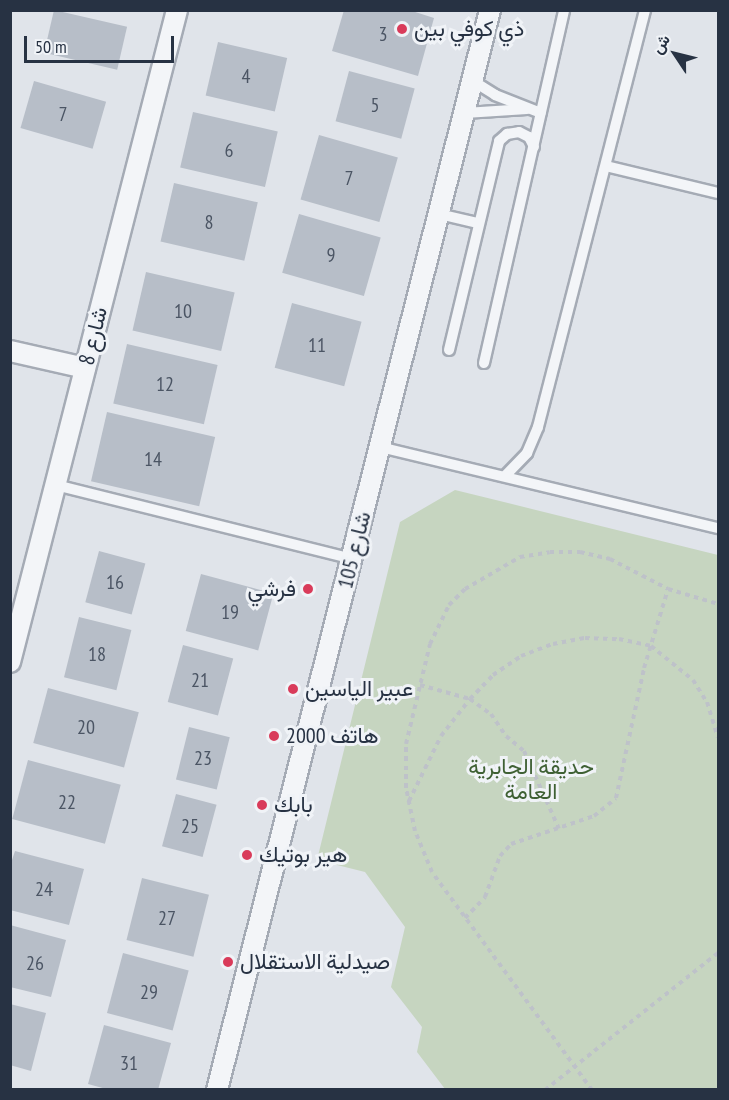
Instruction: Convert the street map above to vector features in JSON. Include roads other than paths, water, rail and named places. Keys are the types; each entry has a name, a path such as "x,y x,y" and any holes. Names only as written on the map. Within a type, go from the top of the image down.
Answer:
{"street":[{"name":"شارع 8","path":"10,663 14,632 56,485 177,10"},
{"name":"شارع 105","path":"218,1089 490,10"},
{"path":"10,351 85,368"}],"lane":[{"path":"484,363 564,10"},
{"path":"505,476 527,453 538,427 645,10"},
{"path":"473,81 527,110"},
{"path":"465,113 527,110 541,113"},
{"path":"449,350 477,223 499,141 507,134 519,132 529,137 534,147"},
{"path":"606,166 718,193"},
{"path":"439,214 477,223"},
{"path":"380,447 718,528"},
{"path":"56,485 351,559"}],"place":[{"name":"ذي كوفي بين","path":"402,29"},
{"name":"فرشي","path":"308,589"},
{"name":"عبير الياسين","path":"293,689"},
{"name":"هاتف 2000","path":"274,736"},
{"name":"بابك","path":"262,805"},
{"name":"هير بوتيك","path":"247,855"},
{"name":"صيدلية الاستقلال","path":"228,962"}],"park label":[{"name":"حديقة الجابرية العامة","path":"531,778"}]}
